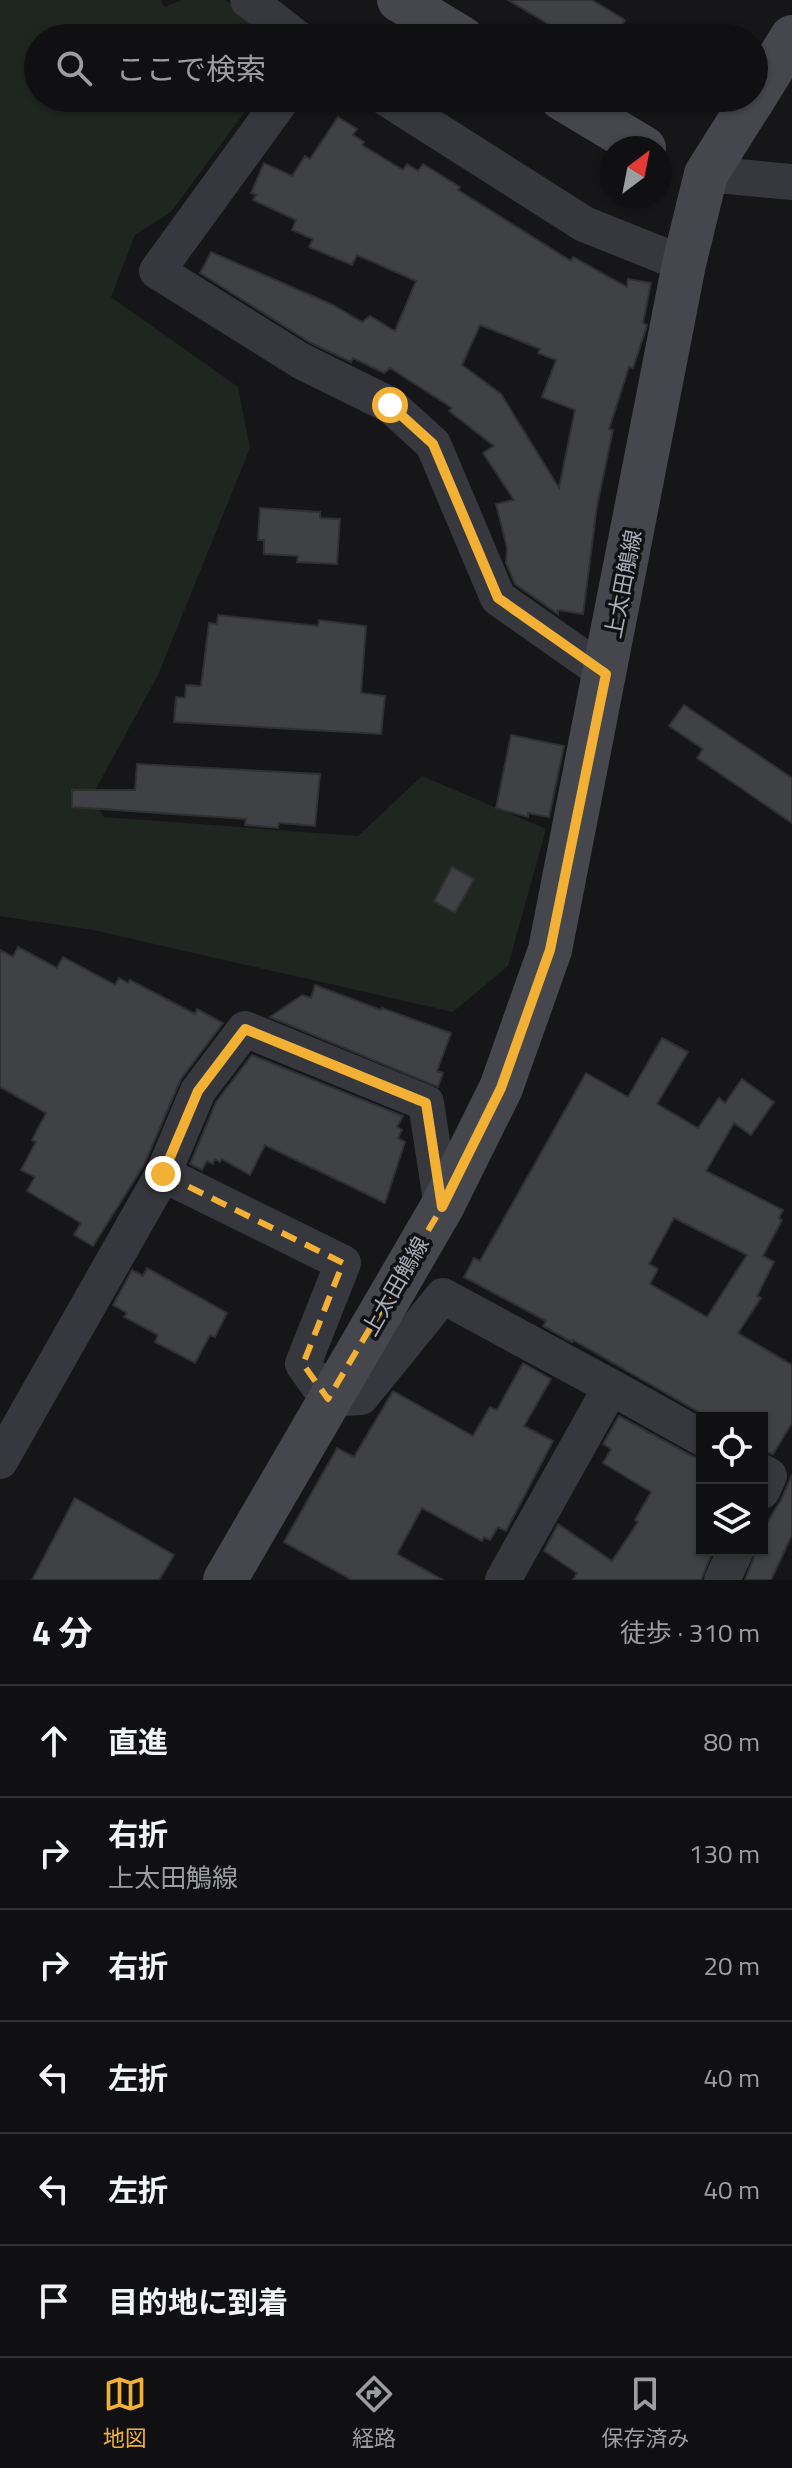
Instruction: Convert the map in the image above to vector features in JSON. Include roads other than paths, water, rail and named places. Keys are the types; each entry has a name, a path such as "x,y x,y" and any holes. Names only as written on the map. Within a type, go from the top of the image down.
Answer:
{"main road":[{"path":"399,0 439,24"},
{"name":"上太田鵤線","path":"768,76 792,37"},
{"path":"584,112 624,136"},
{"name":"上太田鵤線","path":"225,1580 442,1207 501,1088 550,950 684,264 706,174 745,112"},
{"path":"672,161 706,174"}],"street":[{"path":"248,0 279,24"},
{"path":"273,112 157,271 301,361 390,405 433,444 498,598 606,674"},
{"path":"408,112 584,224 684,264"},
{"path":"706,174 792,182"},
{"path":"0,1461 163,1174 198,1091 245,1029 426,1103 442,1207"},
{"path":"163,1174 343,1263 303,1364 328,1399 361,1397 443,1296 696,1435"},
{"path":"503,1580 611,1387"},
{"path":"722,1580 733,1556"}]}
